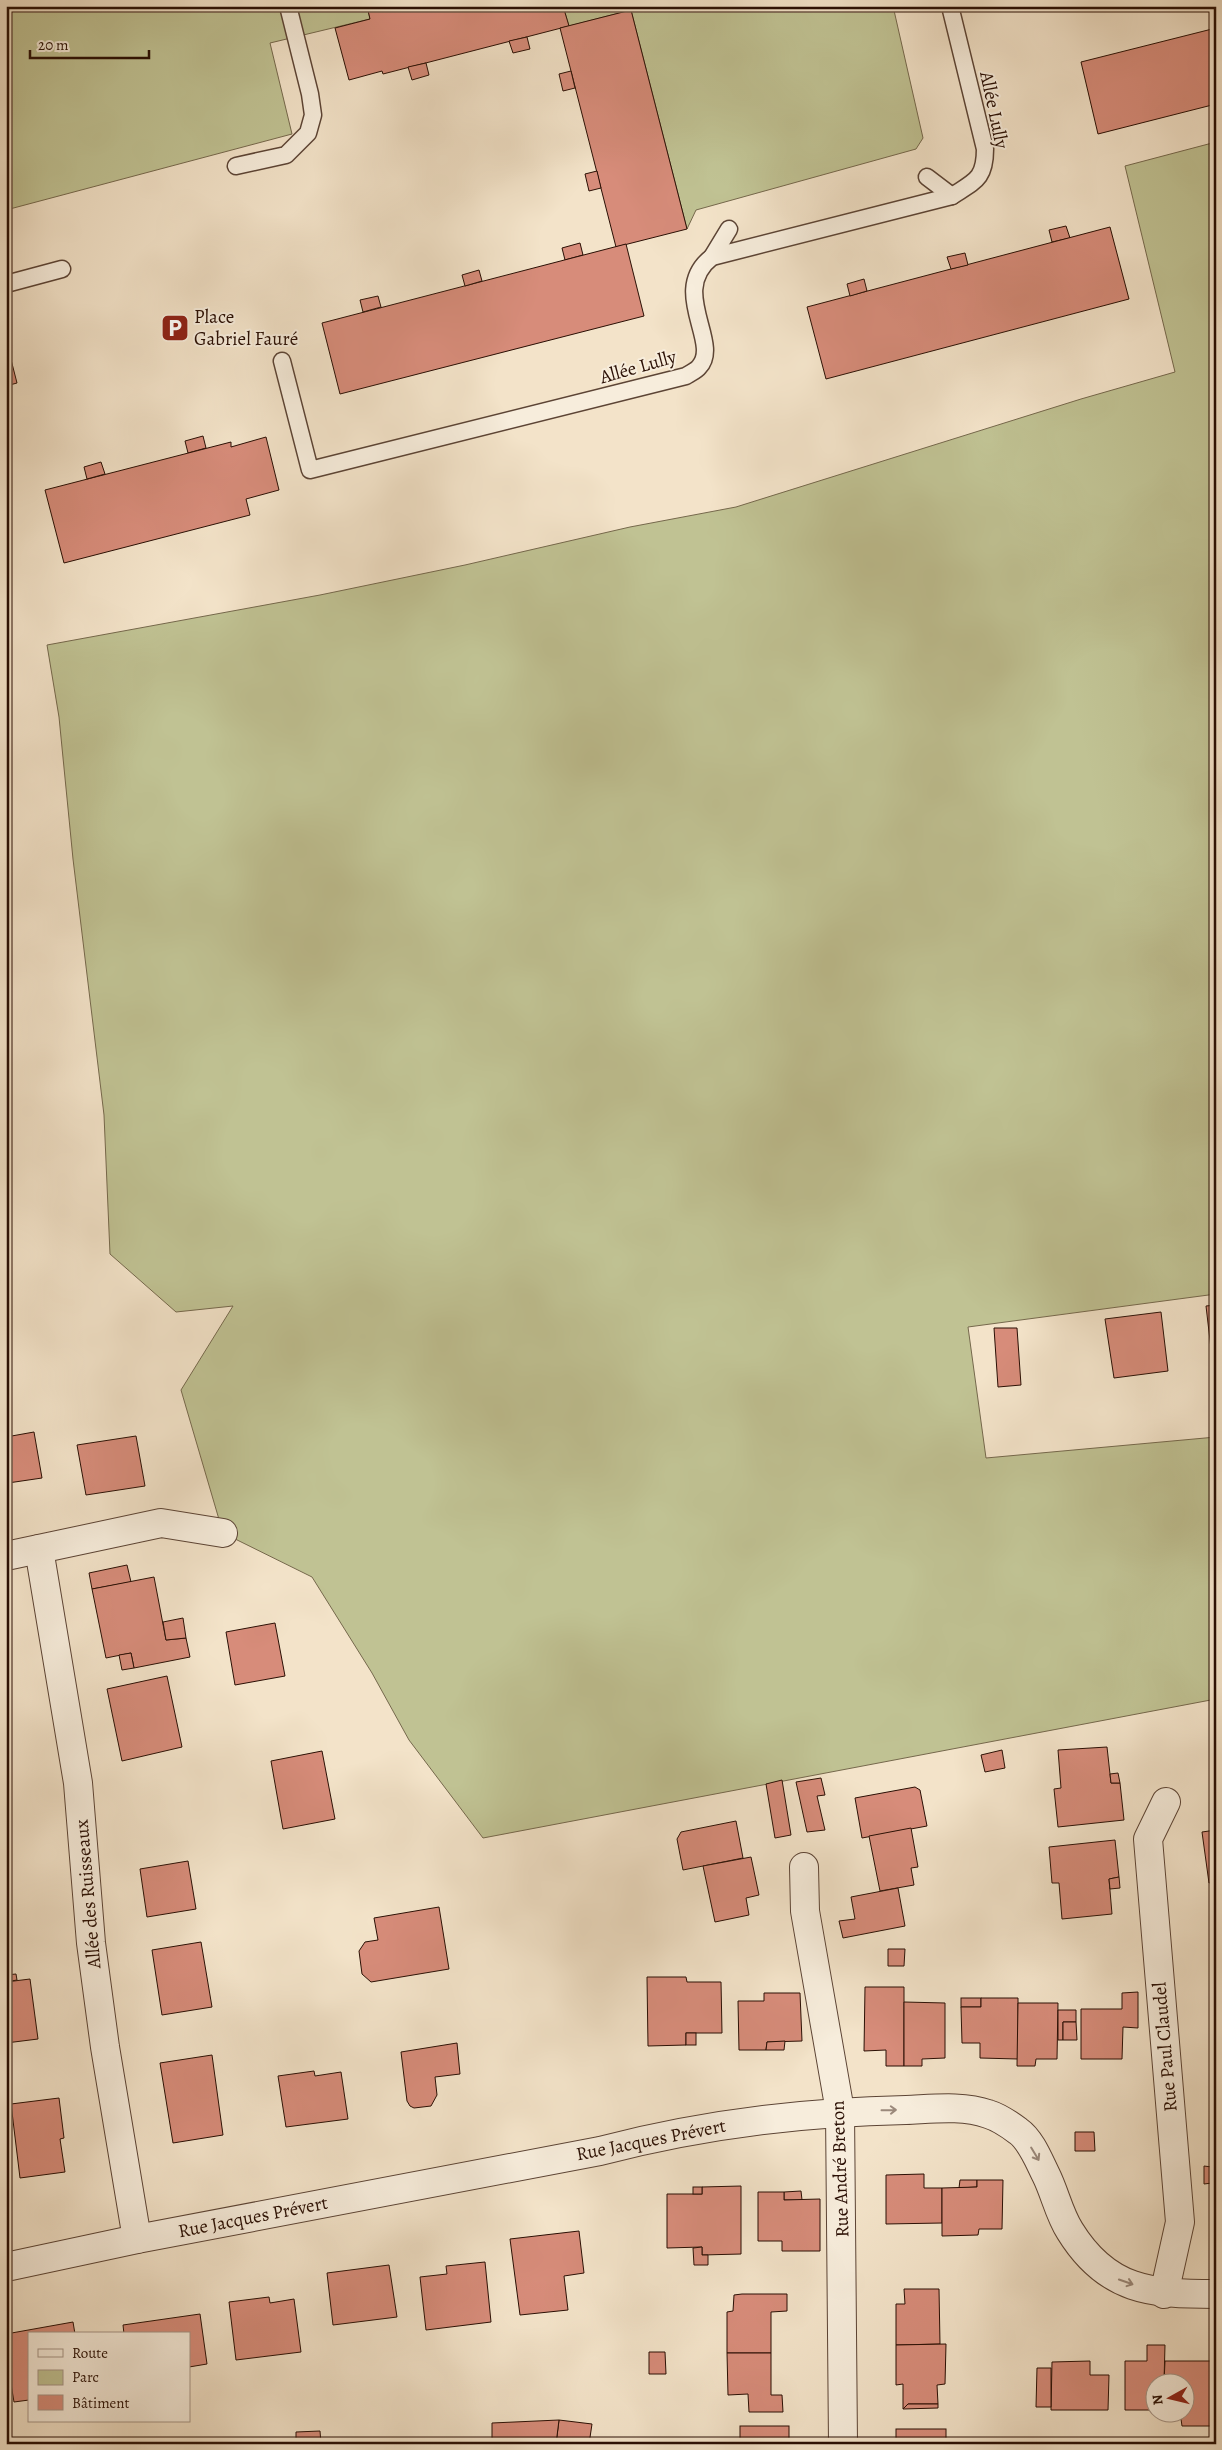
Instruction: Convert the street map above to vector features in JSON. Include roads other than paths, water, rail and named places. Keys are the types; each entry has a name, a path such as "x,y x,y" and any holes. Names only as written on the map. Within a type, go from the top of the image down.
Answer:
{"street":[{"path":"6,1556 161,1523 223,1533"},
{"name":"Allée des Ruisseaux","path":"39,1549 78,1783 92,1943 105,2047 137,2239"},
{"name":"Rue Paul Claudel","path":"1164,2294 1180,2222 1148,1839 1166,1802"},
{"name":"Rue André Breton","path":"804,1867 805,1911 840,2111 843,2444"},
{"name":"Rue Jacques Prévert","path":"6,2267 137,2239 744,2122 840,2111 956,2108 988,2114 1019,2132 1035,2153 1053,2189 1069,2230 1098,2267 1120,2281 1164,2294 1216,2294"}],"lane":[{"path":"236,166 286,155 308,133 312,115 310,94 288,6"},
{"name":"Allée Lully","path":"282,362 310,470 686,376 700,367 704,356 694,299 694,279 703,264 712,257 952,196 979,177 984,169 985,148 950,6"},
{"path":"927,177 952,196"},
{"path":"712,257 729,229"},
{"path":"6,284 62,268"}],"place":[{"name":"Place Gabriel Fauré","path":"175,328"}]}
